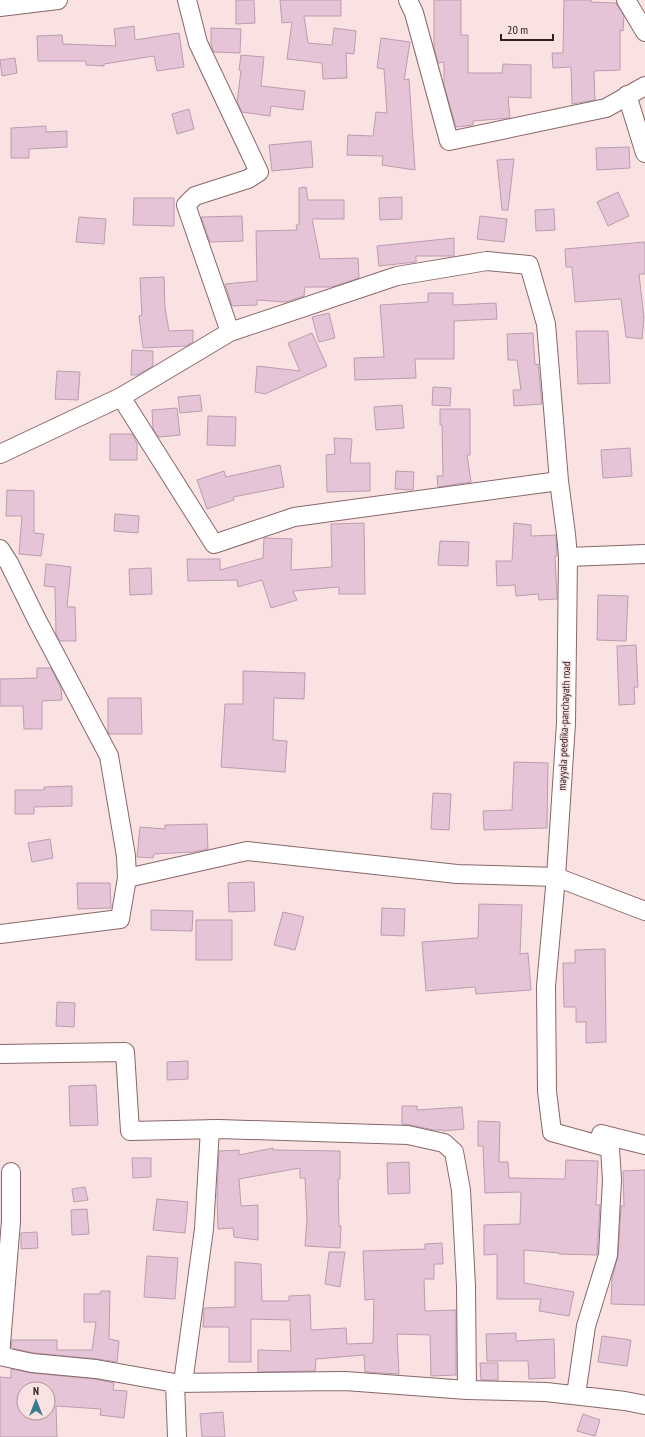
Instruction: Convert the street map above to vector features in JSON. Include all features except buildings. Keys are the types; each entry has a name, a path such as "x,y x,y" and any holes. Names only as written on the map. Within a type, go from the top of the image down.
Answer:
{"street":[{"path":"0,7 58,0"},
{"path":"0,454 121,397 230,332 186,205 195,196 248,179 259,172 198,43 187,0"},
{"path":"408,0 414,13 449,141 606,108 645,86"},
{"path":"626,0 645,32"},
{"path":"627,95 645,153"},
{"name":"mayyala peedika-panchayath road","path":"230,332 397,276 487,261 530,265 546,324 559,481 568,557 566,723 556,876 546,986 547,1091 552,1132 610,1148"},
{"path":"121,397 214,544 294,517 559,481"},
{"path":"0,549 10,563 37,620 109,756 126,856 127,878 120,919 0,934"},
{"path":"568,557 645,554"},
{"path":"127,878 247,851 457,874 556,876 645,911"},
{"path":"0,1054 124,1052 130,1131 210,1129 408,1135 444,1143 454,1152 461,1190 466,1286 467,1390"},
{"path":"177,1437 179,1383 204,1229 210,1129"},
{"path":"576,1395 586,1326 608,1255 612,1180 610,1148 601,1134 645,1145"},
{"path":"11,1172 11,1222 0,1356 32,1363 96,1369 179,1383 345,1381 467,1390 546,1392 625,1401 645,1405"}]}
